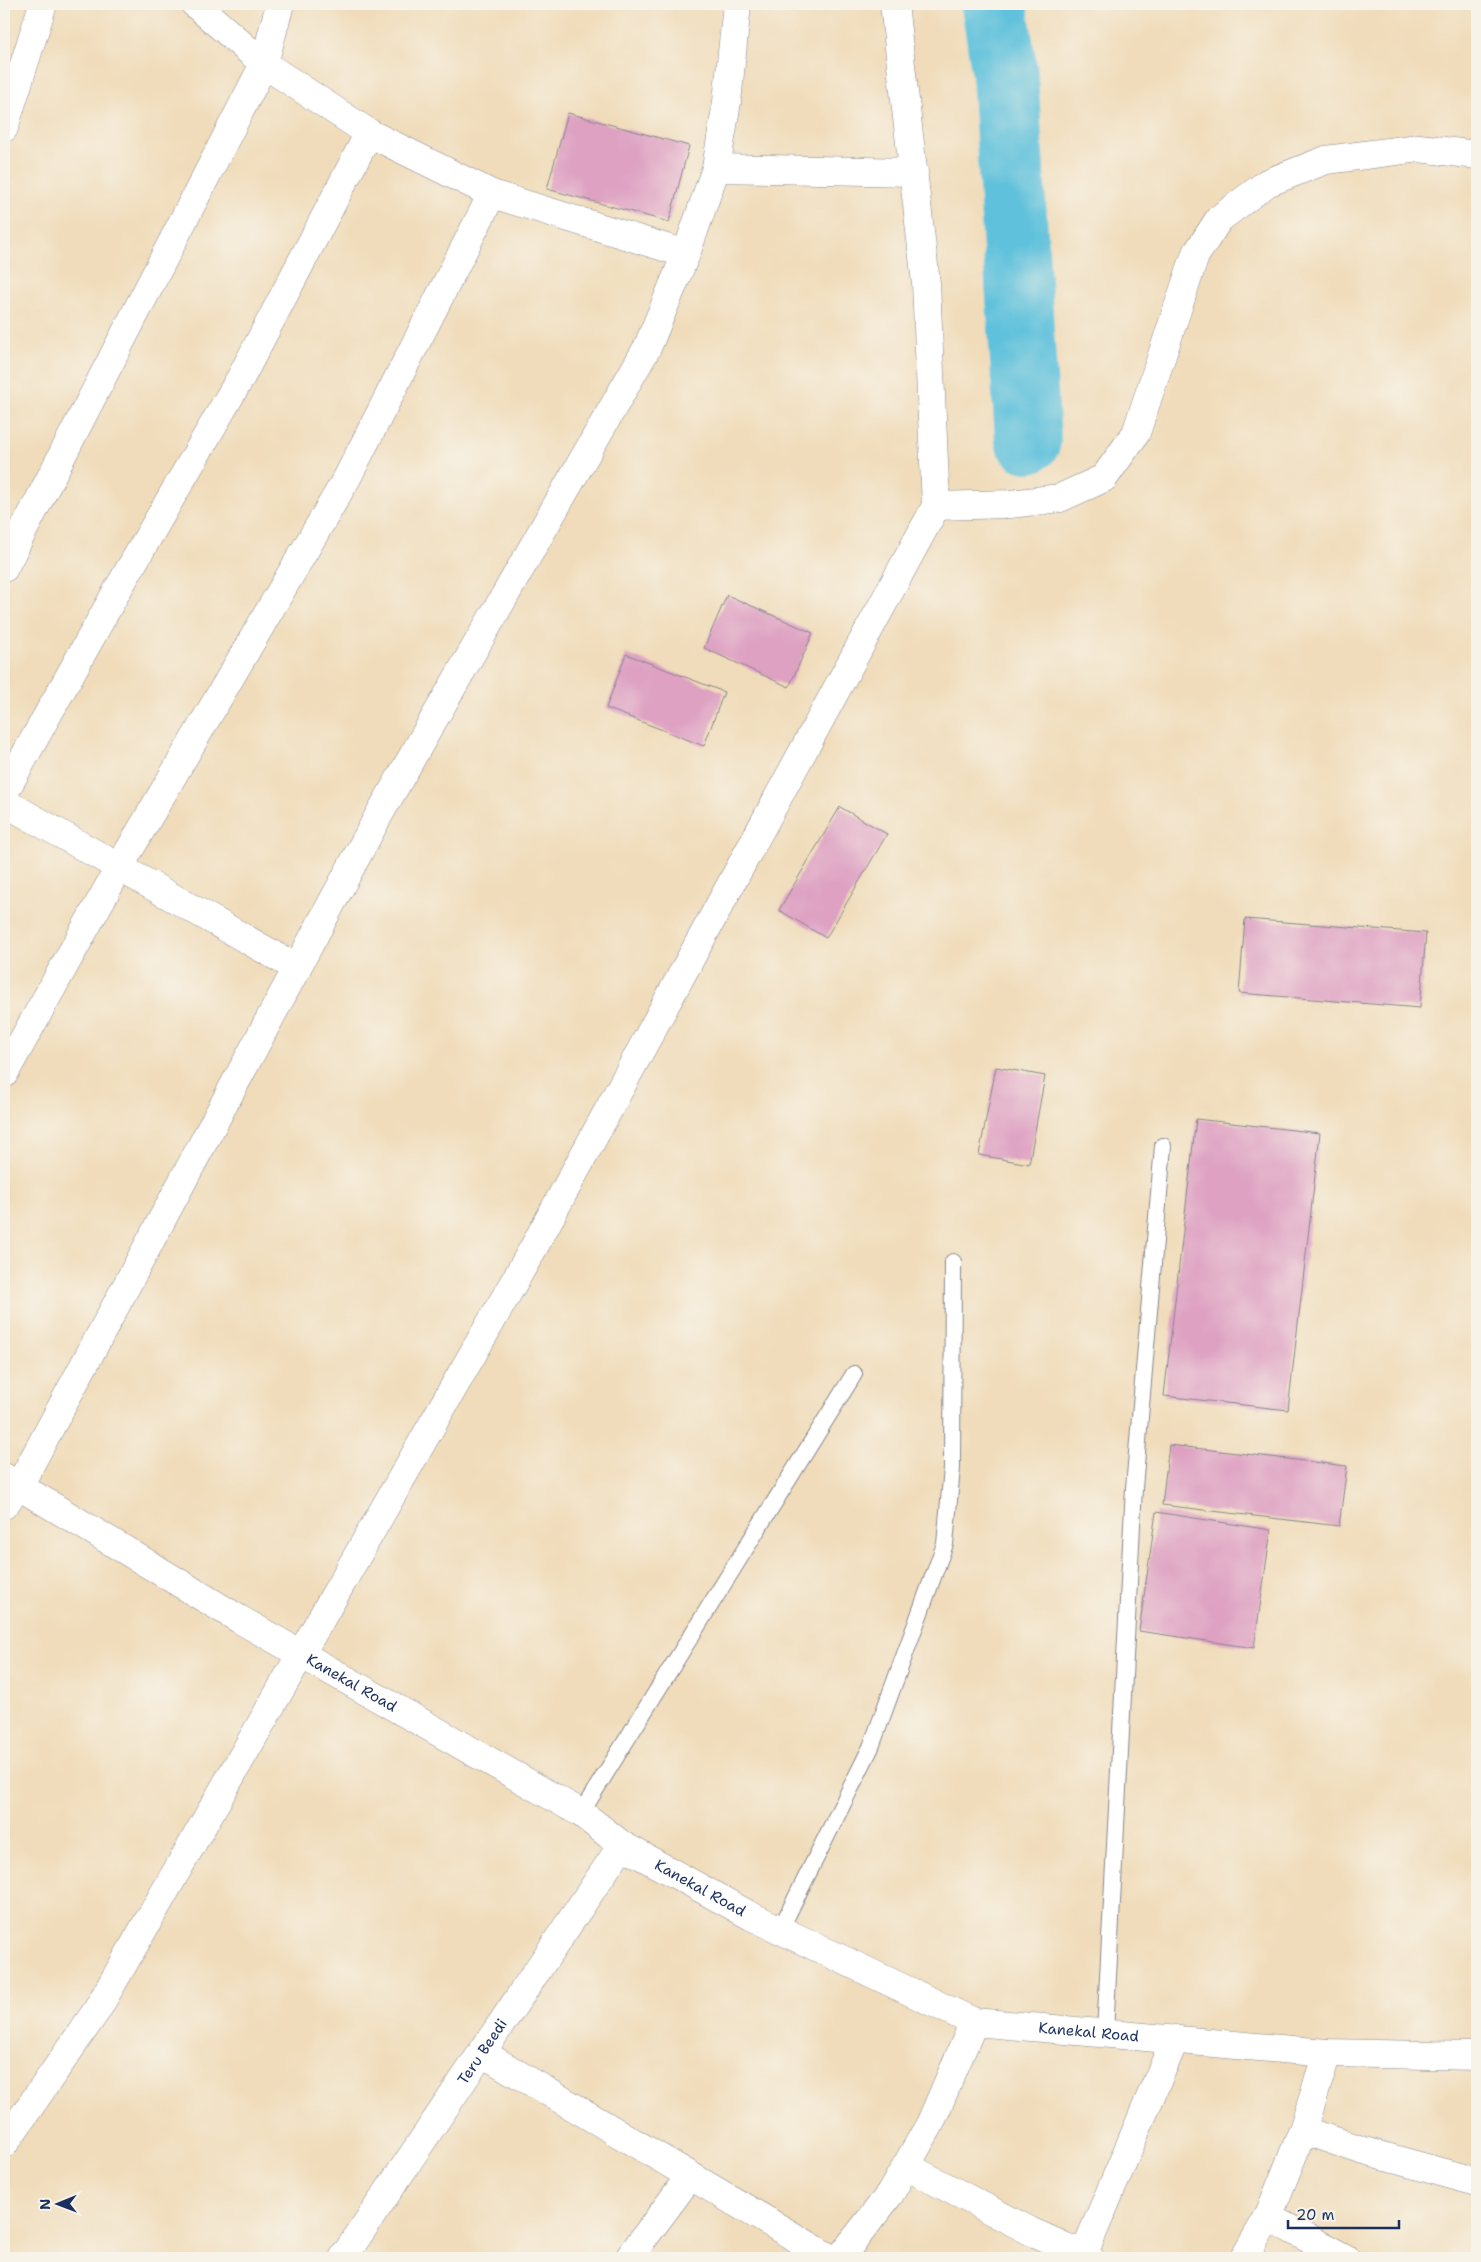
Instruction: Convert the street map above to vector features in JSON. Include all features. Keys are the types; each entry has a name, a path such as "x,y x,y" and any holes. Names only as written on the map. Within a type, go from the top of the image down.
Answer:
{"street":[{"path":"4,128 43,4"},
{"path":"195,4 264,64 369,133 492,194 686,254"},
{"path":"4,568 264,64 280,4"},
{"path":"9,1489 297,968 380,813 647,348 686,254 716,168 727,102 737,4"},
{"path":"4,2144 97,2010 299,1654 534,1248 936,506 926,283 894,4"},
{"path":"4,793 118,589 241,377 369,133"},
{"path":"936,506 1010,504 1060,498 1104,478 1136,433 1195,256 1219,220 1267,183 1326,160 1419,148 1477,155"},
{"path":"716,168 914,172"},
{"path":"4,1074 120,866 347,478 492,194"},
{"path":"4,802 297,968"},
{"name":"Kanekal Road","path":"9,1489 581,1813 622,1845 751,1916 974,2022 1327,2053 1477,2056"},
{"name":"Teru Beedi","path":"343,2258 622,1845"},
{"path":"840,2258 890,2194 930,2124 974,2022"},
{"path":"906,2166 1030,2231 1085,2257 1175,2039"},
{"path":"482,2052 830,2258"},
{"path":"1244,2258 1268,2217 1303,2130 1327,2053"},
{"path":"1303,2130 1361,2150 1477,2182"},
{"path":"629,2258 690,2176"},
{"path":"1268,2217 1345,2258"}],"lane":[{"path":"1105,2033 1134,1488 1163,1146"},
{"path":"780,1930 871,1747 946,1544 952,1468 953,1262"},
{"path":"581,1813 854,1374"}],"building":[{"path":"568,113 689,146 669,222 547,189"},
{"path":"727,595 813,633 789,687 704,648"},
{"path":"626,654 724,692 704,746 606,708"},
{"path":"840,807 887,834 826,938 779,910"},
{"path":"1245,919 1426,933 1420,1008 1239,993"},
{"path":"996,1067 1045,1076 1029,1164 979,1155"},
{"path":"1196,1119 1320,1133 1288,1410 1164,1396"},
{"path":"1169,1445 1347,1466 1339,1526 1162,1505"},
{"path":"1156,1512 1271,1530 1254,1648 1139,1631"}],"waterway":[{"path":"994,4 1005,75 1028,440"}]}
